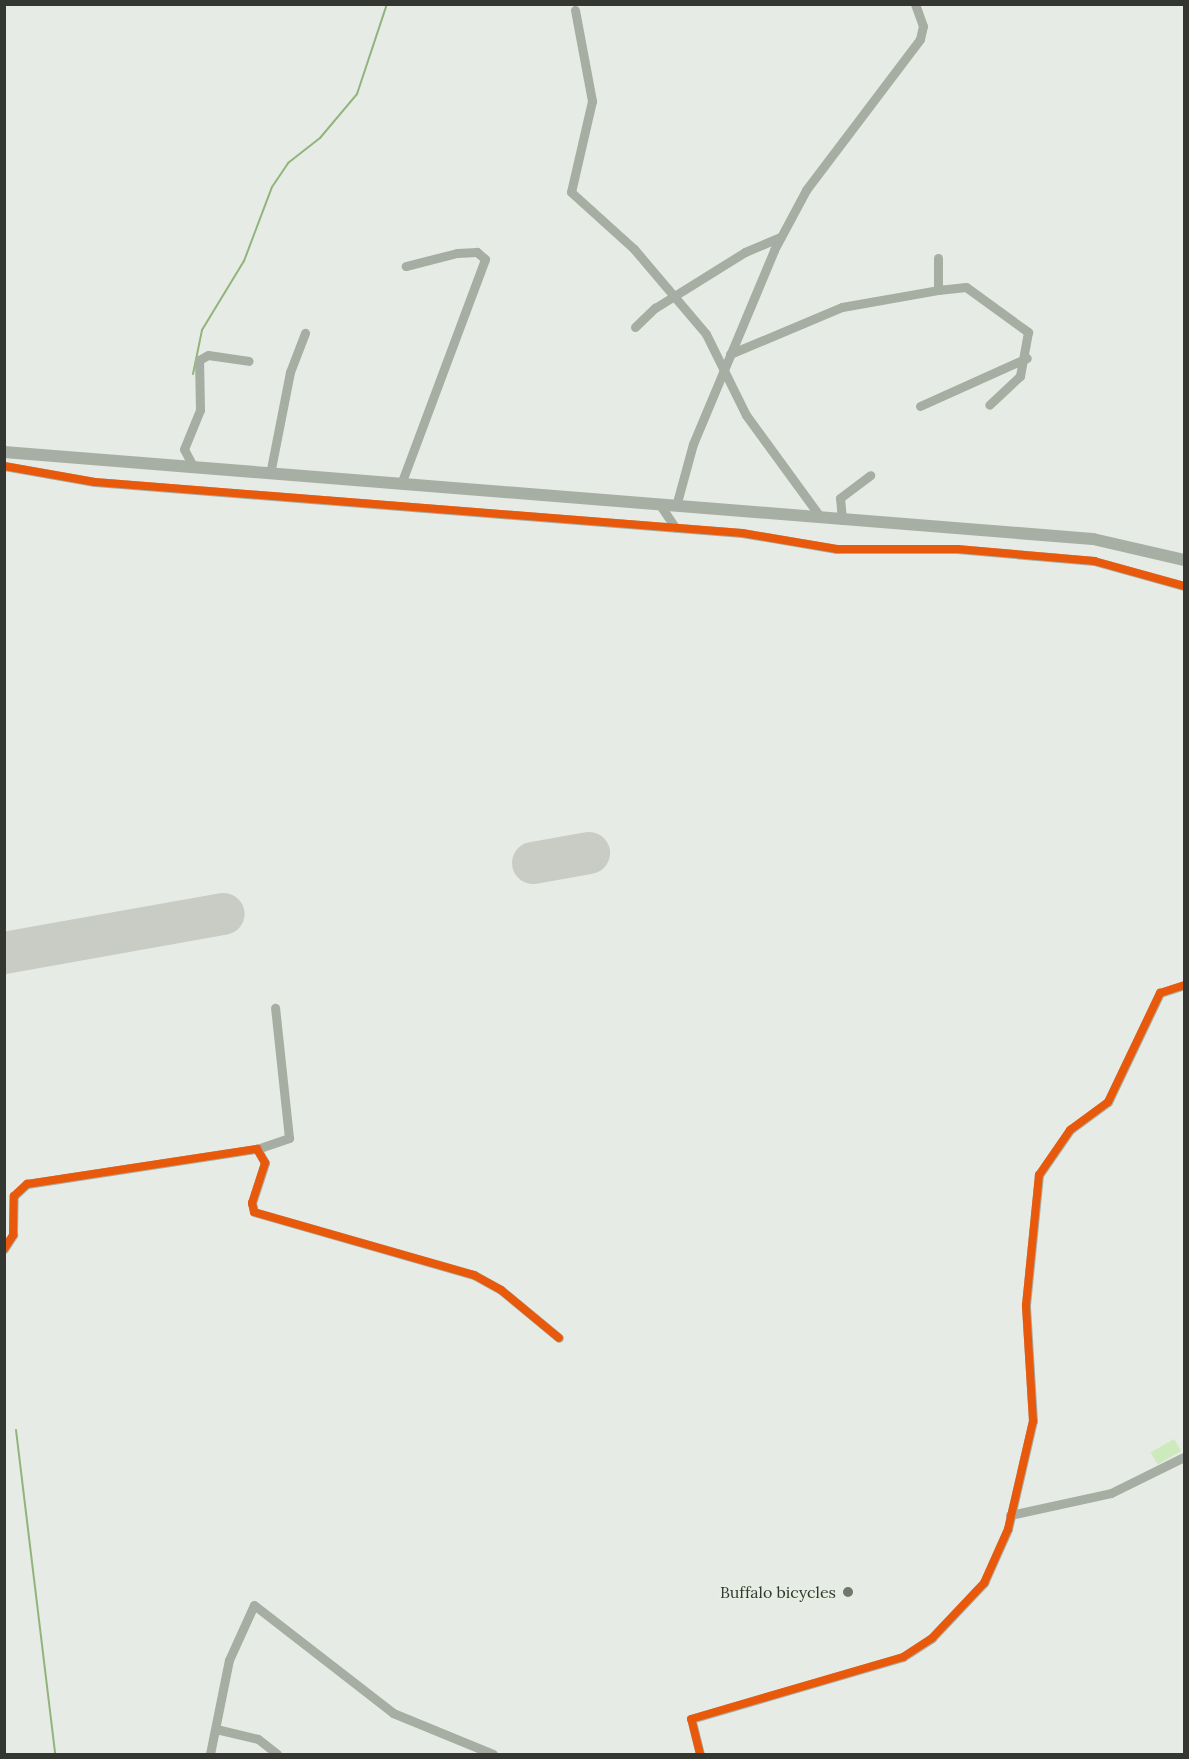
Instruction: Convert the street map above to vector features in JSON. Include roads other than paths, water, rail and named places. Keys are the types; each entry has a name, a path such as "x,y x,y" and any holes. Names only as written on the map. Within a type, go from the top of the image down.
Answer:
{"main road":[{"path":"4,452 1093,539 1185,560"}],"street":[{"path":"676,506 693,444 780,237 806,190 920,39 924,26 915,4"},
{"path":"575,10 591,106 569,189 634,249 672,297 706,334 746,415 821,518"},
{"path":"635,327 672,297 745,252 780,237"},
{"path":"401,484 485,262 480,253 457,253 406,266"},
{"path":"938,258 938,290"},
{"path":"730,354 842,307 966,287 1028,332 1027,358 1020,376 989,405"},
{"path":"270,474 290,372 305,333"},
{"path":"194,468 184,448 200,410 199,360 208,355 249,362"},
{"path":"920,405 1027,358"},
{"path":"4,466 95,482 675,528 794,539 837,549 957,549 1094,561 1185,586"},
{"path":"842,519 840,498 870,475"},
{"path":"660,505 675,528"},
{"path":"700,1755 691,1719 870,1670 932,1638 984,1584 1010,1515 1033,1421 1026,1305 1039,1175 1070,1130 1108,1102 1160,993 1185,985"},
{"path":"4,1249 13,1235 14,1196 27,1185 257,1149 289,1138 276,1008"},
{"path":"257,1149 265,1163 252,1203 254,1212 474,1275 501,1290 559,1338"},
{"path":"1010,1515 1111,1493 1185,1457"},
{"path":"210,1755 229,1660 254,1605 393,1713 493,1755"},
{"path":"216,1729 258,1739 277,1755"}],"waterway":[{"path":"193,374 202,330 244,261 272,187 288,163 320,138 357,94 387,4"},
{"path":"16,1430 55,1754"}],"place":[{"name":"Buffalo bicycles","path":"848,1592"}]}
